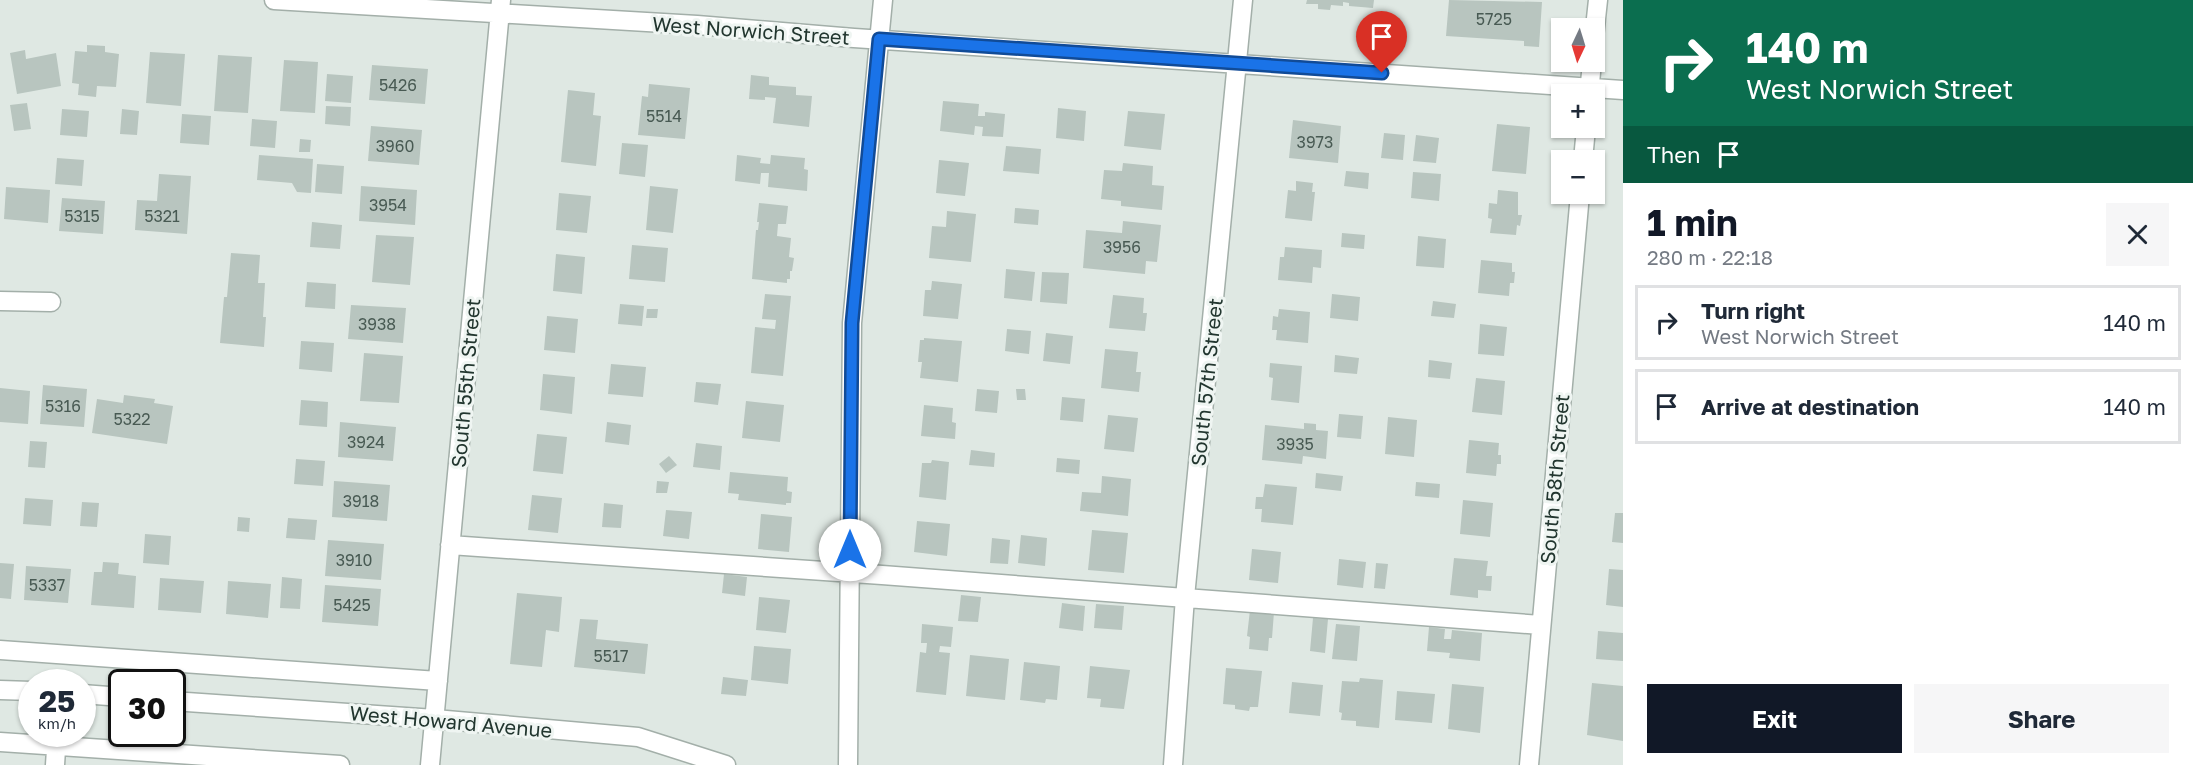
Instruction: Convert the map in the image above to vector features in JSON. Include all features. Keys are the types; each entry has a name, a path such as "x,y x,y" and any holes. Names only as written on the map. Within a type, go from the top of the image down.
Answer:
{"street":[{"name":"West Norwich Street","path":"274,0 500,7 879,39 1237,63 1551,88"},
{"path":"848,765 852,323 884,0"},
{"name":"South 57th Street","path":"1173,765 1185,597 1243,0"},
{"path":"1596,18 1598,0"},
{"name":"South 55th Street","path":"430,765 500,7"},
{"name":"West Norwich Street","path":"1605,91 1623,90"},
{"name":"South 58th Street","path":"1529,765 1579,204"},
{"path":"0,301 51,302"},
{"path":"450,545 1185,597 1541,625"},
{"name":"West Howard Avenue","path":"0,650 438,681"},
{"path":"0,690 18,691"},
{"name":"West Howard Avenue","path":"186,702 435,719 638,737 726,765"},
{"path":"0,742 18,741"},
{"path":"96,743 340,765"},
{"path":"55,765 56,747"}],"building":[{"path":"1307,0 1374,0 1373,8 1349,6 1349,3 1343,2 1343,6 1331,5 1330,10 1318,9 1318,4 1306,4"},
{"path":"1449,0 1542,2 1539,47 1524,46 1524,41 1446,36"},
{"path":"87,45 105,46 105,52 119,54 116,87 97,86 96,97 78,95 79,84 72,83 75,51 87,52"},
{"path":"25,50 26,59 56,53 61,86 17,94 10,53"},
{"path":"150,52 185,54 181,106 146,103"},
{"path":"218,55 252,57 248,113 214,111"},
{"path":"284,60 318,62 315,113 280,111"},
{"path":"372,65 428,69 425,104 369,100"},
{"path":"327,74 353,76 351,103 325,101"},
{"path":"751,75 769,77 769,85 796,87 796,95 812,96 809,127 773,123 776,98 749,99"},
{"path":"649,84 690,88 685,139 638,135 642,96 648,97"},
{"path":"568,90 595,93 593,115 601,116 596,166 561,162"},
{"path":"943,101 979,104 978,116 985,116 985,112 1005,114 1003,137 982,136 983,127 975,126 974,135 940,131"},
{"path":"27,103 31,129 14,131 10,105"},
{"path":"326,106 351,107 350,126 325,124"},
{"path":"1058,108 1086,111 1084,141 1056,138"},
{"path":"62,109 89,111 87,137 60,135"},
{"path":"122,109 139,111 137,135 120,134"},
{"path":"1128,111 1165,114 1161,150 1124,146"},
{"path":"182,114 211,116 209,145 180,143"},
{"path":"252,119 277,121 275,148 250,146"},
{"path":"1293,120 1341,126 1338,163 1289,158"},
{"path":"1497,124 1530,127 1526,174 1492,171"},
{"path":"371,126 422,130 419,165 368,161"},
{"path":"1384,133 1405,135 1403,160 1381,158"},
{"path":"1416,135 1439,138 1436,163 1413,161"},
{"path":"300,139 311,140 310,152 299,152"},
{"path":"622,143 648,145 645,177 619,174"},
{"path":"1006,146 1041,149 1039,174 1003,171"},
{"path":"259,155 313,159 311,193 297,192 292,183 257,180"},
{"path":"737,155 761,158 760,163 770,164 771,155 805,158 804,169 808,170 807,191 768,187 769,173 761,173 760,184 735,181"},
{"path":"57,158 84,160 82,186 55,184"},
{"path":"939,160 969,163 965,196 936,193"},
{"path":"1123,163 1153,166 1152,185 1164,186 1162,210 1121,206 1121,201 1101,199 1104,170 1122,171"},
{"path":"317,164 344,166 342,194 315,192"},
{"path":"1346,171 1369,173 1368,189 1344,186"},
{"path":"1413,172 1441,174 1439,201 1411,198"},
{"path":"159,174 191,176 187,234 135,230 137,200 157,201"},
{"path":"1296,181 1313,183 1312,192 1315,192 1312,221 1285,218 1288,190 1296,191"},
{"path":"361,186 417,190 415,225 359,221"},
{"path":"650,186 678,189 673,233 646,230"},
{"path":"6,187 50,190 48,223 4,219"},
{"path":"1498,190 1518,192 1518,215 1522,215 1520,226 1517,225 1516,235 1490,233 1492,219 1488,218 1489,203 1497,204"},
{"path":"559,193 591,196 587,233 556,230"},
{"path":"62,198 105,201 103,234 59,231"},
{"path":"759,203 788,206 786,224 778,224 777,236 791,238 789,257 794,258 790,279 787,279 787,283 752,279"},
{"path":"1015,208 1039,210 1038,225 1014,223"},
{"path":"947,211 976,214 971,262 929,258 932,226 946,227"},
{"path":"1123,221 1161,225 1157,262 1146,261 1145,274 1083,268 1086,230 1122,233"},
{"path":"312,222 342,225 340,249 310,247"},
{"path":"1342,233 1365,235 1364,249 1341,247"},
{"path":"376,235 414,237 410,285 372,282"},
{"path":"1418,236 1446,239 1444,268 1416,266"},
{"path":"632,245 668,248 665,282 629,279"},
{"path":"1285,247 1322,250 1321,268 1313,267 1312,283 1278,280 1280,257 1284,257"},
{"path":"231,253 260,255 258,283 265,283 264,347 220,343"},
{"path":"556,254 585,257 582,294 553,291"},
{"path":"1481,260 1512,263 1512,272 1515,272 1514,283 1510,283 1509,296 1478,293"},
{"path":"1006,269 1035,272 1032,301 1004,298"},
{"path":"1042,272 1069,273 1067,304 1040,302"},
{"path":"932,281 962,284 958,319 923,316 925,290 931,290"},
{"path":"307,282 336,284 335,309 305,307"},
{"path":"765,294 791,296 783,376 751,373 755,327 775,329 776,320 762,319"},
{"path":"1332,294 1360,297 1358,321 1330,318"},
{"path":"1113,295 1144,298 1143,313 1147,313 1145,331 1109,328"},
{"path":"1433,301 1456,304 1454,318 1431,316"},
{"path":"620,304 644,306 642,326 618,324"},
{"path":"351,305 406,308 403,343 348,339"},
{"path":"647,309 658,309 657,318 646,318"},
{"path":"1279,309 1310,312 1308,343 1276,340 1277,330 1272,330 1273,316 1278,317"},
{"path":"547,316 578,319 575,353 544,350"},
{"path":"1480,324 1507,327 1504,356 1478,354"},
{"path":"1007,329 1031,331 1029,354 1005,351"},
{"path":"1046,333 1073,336 1070,364 1043,361"},
{"path":"924,338 962,341 958,382 920,378 922,362 918,362 920,340"},
{"path":"301,341 334,343 332,372 299,369"},
{"path":"1105,349 1138,352 1136,372 1141,372 1139,392 1101,388"},
{"path":"364,353 403,356 399,403 360,401"},
{"path":"1335,355 1359,358 1357,374 1334,372"},
{"path":"1429,360 1452,363 1450,379 1428,377"},
{"path":"1270,363 1302,366 1299,403 1271,400 1273,378 1269,377"},
{"path":"611,364 646,367 643,397 608,394"},
{"path":"543,374 575,377 572,414 540,410"},
{"path":"1476,378 1505,381 1502,415 1472,412"},
{"path":"696,382 721,384 718,405 694,402"},
{"path":"43,385 87,389 84,427 40,424"},
{"path":"0,388 30,391 28,424 0,422"},
{"path":"977,389 999,391 997,413 975,411"},
{"path":"1016,389 1025,389 1026,400 1017,400"},
{"path":"124,395 155,399 154,403 173,406 167,444 92,433 97,399 123,403"},
{"path":"1062,397 1085,399 1083,422 1060,420"},
{"path":"301,400 328,402 327,427 299,425"},
{"path":"746,401 784,405 780,442 742,438"},
{"path":"924,405 953,408 952,422 956,423 955,439 921,436"},
{"path":"1339,414 1363,416 1361,439 1337,437"},
{"path":"1108,415 1138,418 1134,452 1104,449"},
{"path":"1388,417 1417,420 1414,457 1385,454"},
{"path":"340,422 396,427 393,461 338,457"},
{"path":"607,422 631,425 629,445 605,442"},
{"path":"1304,423 1316,424 1316,430 1328,431 1326,459 1303,456 1302,464 1262,460 1265,425 1304,429"},
{"path":"537,434 567,437 563,474 533,471"},
{"path":"1469,440 1499,443 1498,455 1501,455 1501,464 1497,464 1496,476 1466,473"},
{"path":"30,441 47,442 45,468 28,467"},
{"path":"696,443 722,446 720,470 693,467"},
{"path":"971,450 995,453 994,467 969,465"},
{"path":"669,456 677,465 666,473 659,464"},
{"path":"1057,458 1080,460 1079,474 1056,472"},
{"path":"296,459 325,461 323,486 294,484"},
{"path":"932,460 949,462 946,500 919,497 922,463 931,463"},
{"path":"730,472 788,477 787,491 792,492 791,503 786,503 786,505 738,500 739,494 728,493"},
{"path":"1316,473 1343,476 1341,491 1315,488"},
{"path":"1102,476 1131,479 1128,516 1080,511 1082,492 1101,493"},
{"path":"334,481 390,485 387,521 332,517"},
{"path":"657,481 669,482 667,493 656,493"},
{"path":"1416,482 1440,484 1439,498 1415,496"},
{"path":"1265,484 1297,487 1293,525 1261,522 1262,509 1255,509 1256,497 1263,497"},
{"path":"532,495 562,498 558,533 528,530"},
{"path":"25,498 53,500 51,526 23,524"},
{"path":"1463,500 1493,503 1490,537 1460,534"},
{"path":"82,502 99,503 97,527 80,526"},
{"path":"604,503 623,505 621,528 602,527"},
{"path":"666,510 692,512 689,539 663,536"},
{"path":"1615,513 1623,513 1623,543 1612,542"},
{"path":"761,514 792,517 789,552 758,549"},
{"path":"238,517 250,518 249,532 237,531"},
{"path":"288,518 317,520 315,540 286,538"},
{"path":"917,521 950,524 947,556 914,552"},
{"path":"1092,530 1128,533 1124,573 1088,570"},
{"path":"145,534 171,536 169,565 143,563"},
{"path":"1021,535 1047,538 1045,566 1018,563"},
{"path":"992,538 1010,540 1008,564 990,563"},
{"path":"328,540 384,544 381,580 325,576"},
{"path":"1252,549 1281,552 1278,583 1249,580"},
{"path":"1454,558 1488,561 1486,576 1492,576 1491,591 1478,590 1478,598 1450,595"},
{"path":"1339,559 1366,562 1363,588 1337,585"},
{"path":"103,562 119,563 118,574 136,576 134,608 91,605 94,572 102,572"},
{"path":"0,563 14,564 11,599 0,598"},
{"path":"1376,563 1388,564 1385,589 1374,588"},
{"path":"26,566 71,569 68,603 24,600"},
{"path":"1609,569 1623,570 1623,607 1606,605"},
{"path":"724,574 747,577 745,596 722,593"},
{"path":"282,577 302,579 300,609 280,608"},
{"path":"160,578 204,581 201,613 158,610"},
{"path":"228,581 271,584 268,618 226,614"},
{"path":"325,585 381,589 378,626 322,622"},
{"path":"517,593 562,597 559,632 546,630 542,667 510,664"},
{"path":"961,595 981,597 978,622 958,621"},
{"path":"759,597 790,600 786,633 756,630"},
{"path":"1062,603 1085,606 1083,631 1059,628"},
{"path":"1096,604 1124,606 1122,630 1094,628"},
{"path":"1250,610 1274,612 1272,638 1269,638 1268,651 1249,649 1250,637 1247,636"},
{"path":"1313,618 1328,619 1325,653 1310,651"},
{"path":"580,619 598,620 596,639 648,644 645,674 574,667"},
{"path":"922,624 953,627 951,647 940,646 939,652 950,653 946,695 916,692 920,652 926,653 927,643 921,643"},
{"path":"1336,624 1360,626 1357,661 1332,659"},
{"path":"1429,627 1445,629 1444,639 1451,639 1452,630 1482,633 1480,661 1449,658 1450,653 1427,651"},
{"path":"1598,631 1623,633 1623,661 1596,659"},
{"path":"754,646 791,649 788,684 751,680"},
{"path":"970,655 1009,659 1005,700 966,696"},
{"path":"1024,662 1060,666 1057,700 1046,699 1045,703 1020,700"},
{"path":"1090,666 1130,670 1124,709 1100,707 1101,699 1087,698"},
{"path":"1226,668 1262,671 1258,707 1250,707 1249,711 1235,709 1235,705 1223,704"},
{"path":"723,677 748,680 746,696 721,694"},
{"path":"1360,678 1383,680 1379,728 1356,726 1356,721 1341,720 1342,713 1339,712 1342,681 1359,682"},
{"path":"1292,682 1323,685 1320,716 1289,713"},
{"path":"1592,683 1623,686 1623,741 1587,735"},
{"path":"1452,684 1484,687 1480,733 1448,729"},
{"path":"1397,691 1435,694 1432,723 1395,720"}],"route":[{"path":"850,550 852,323 879,39 1382,73"}]}
